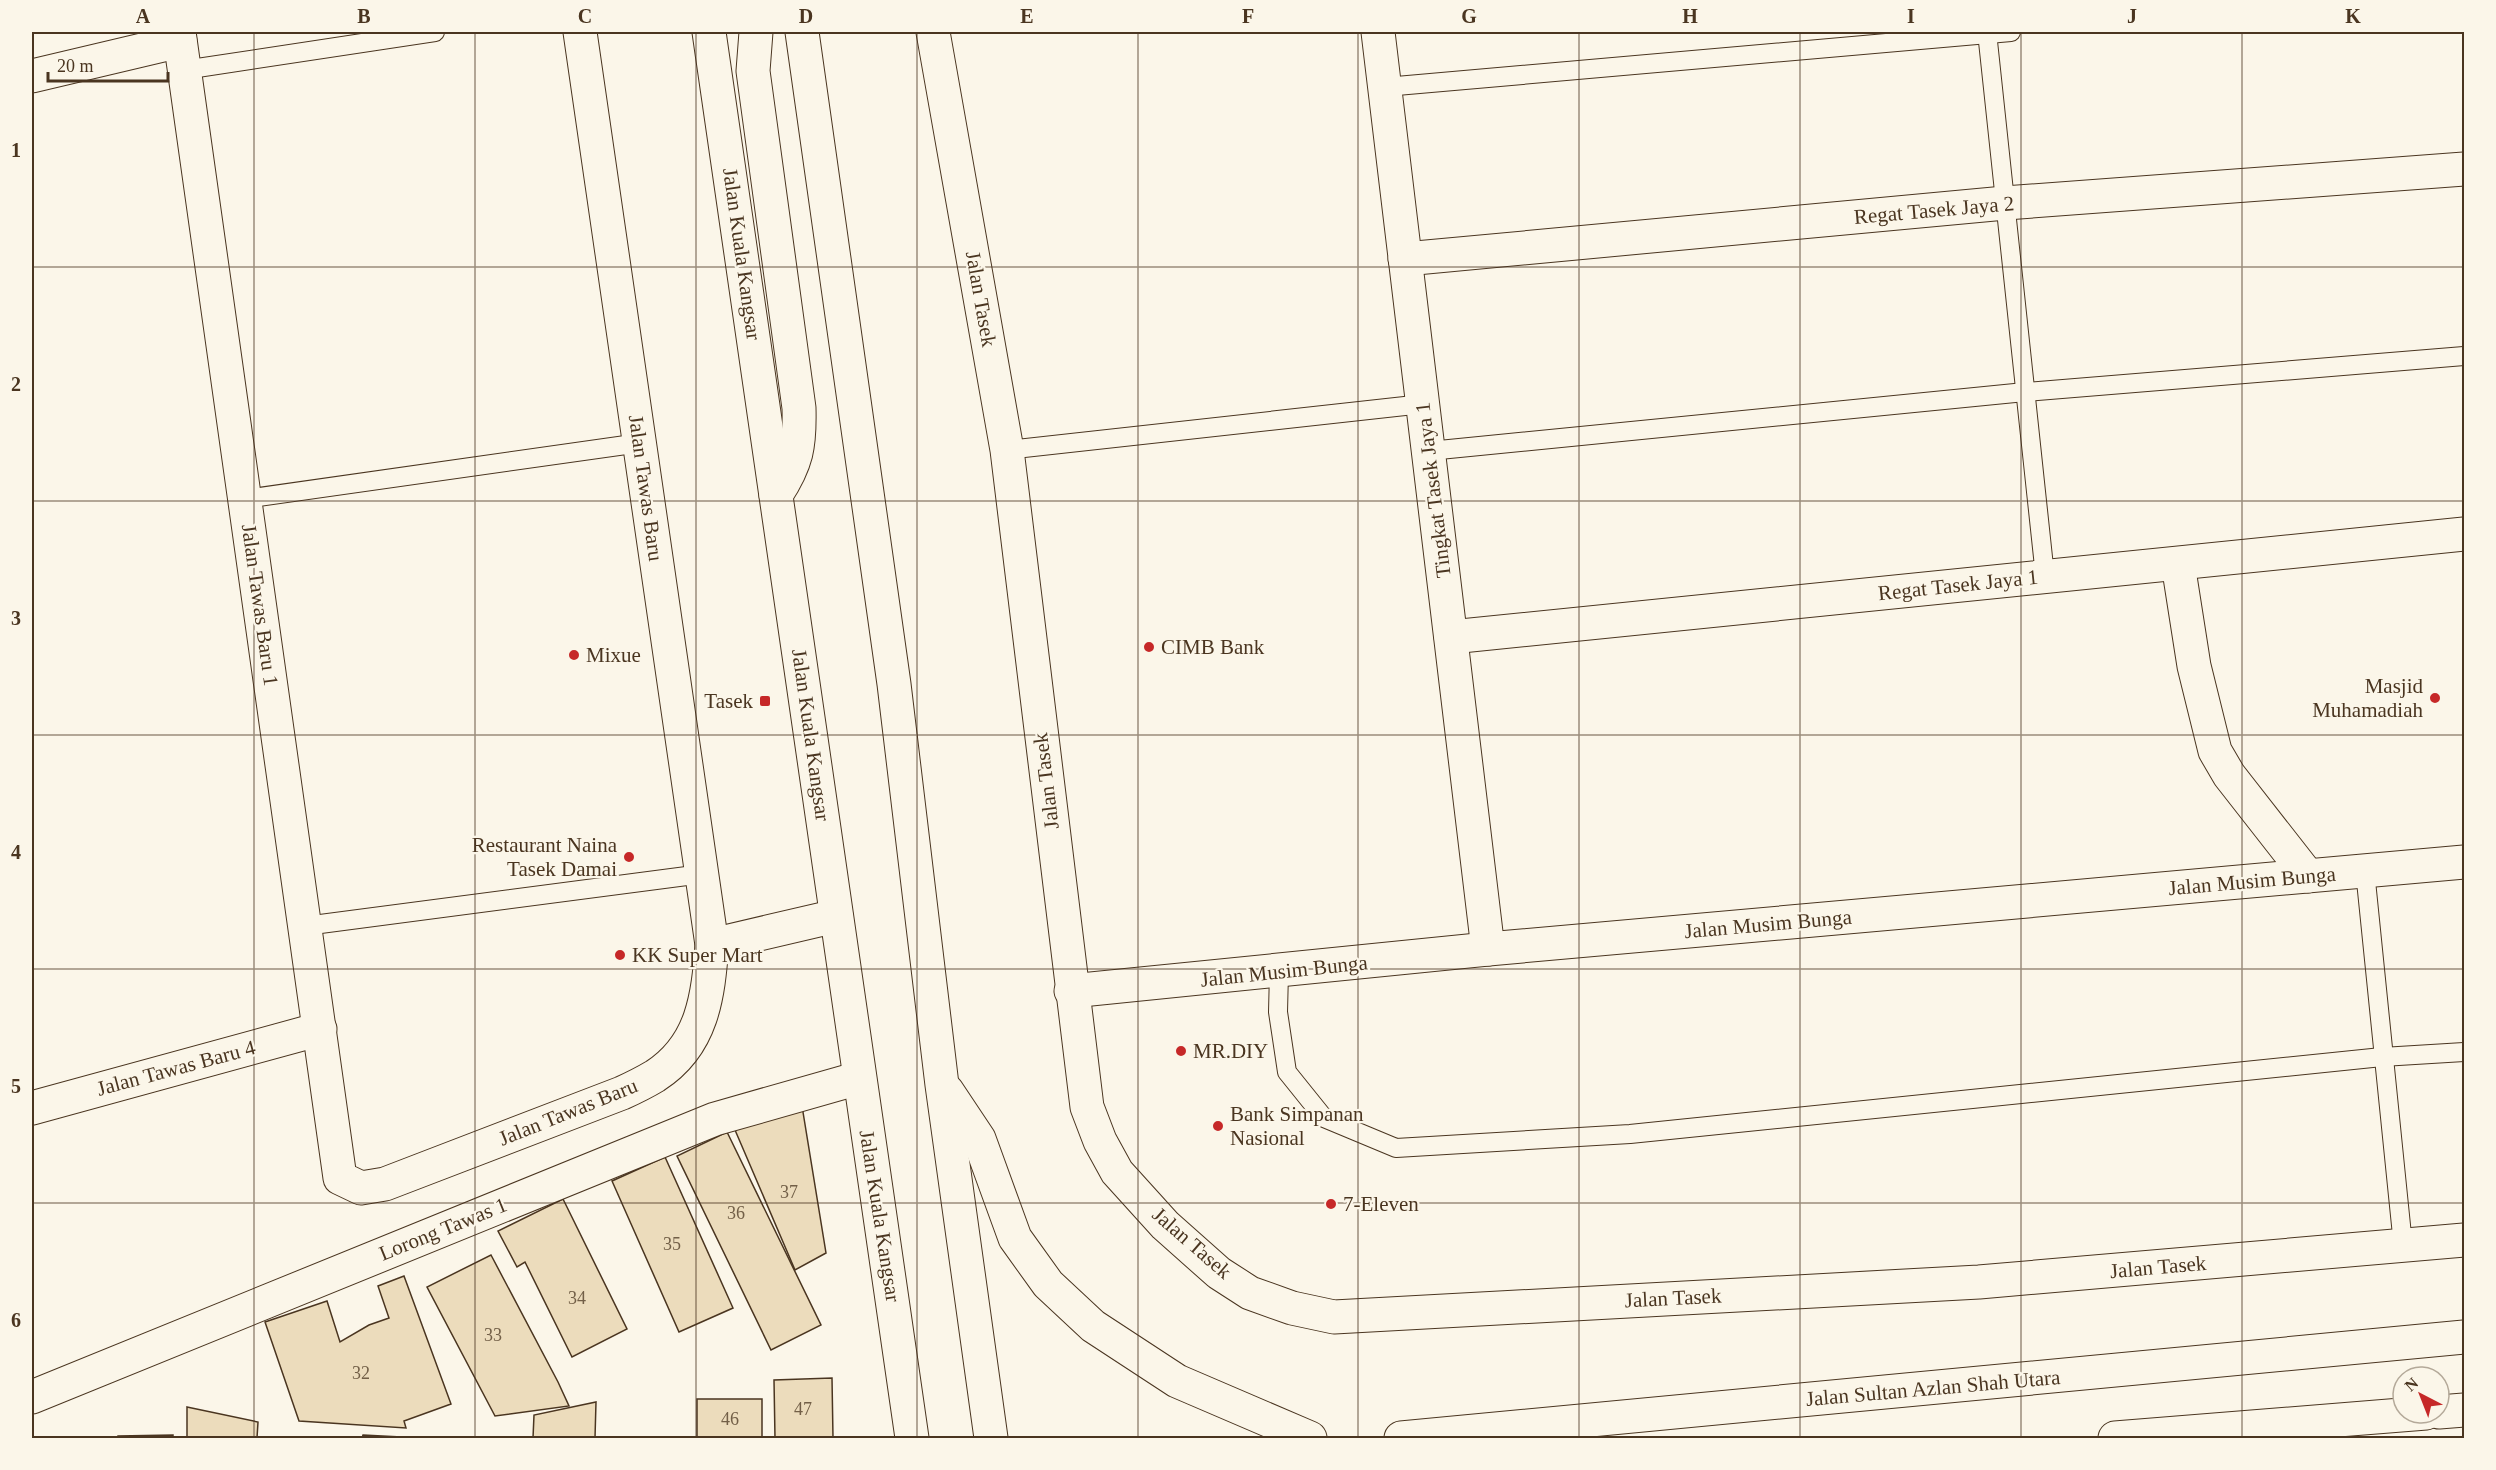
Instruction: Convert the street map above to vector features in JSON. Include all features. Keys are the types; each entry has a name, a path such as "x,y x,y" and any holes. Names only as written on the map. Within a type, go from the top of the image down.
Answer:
{"main road":[{"name":"Jalan Tawas Baru","path":"340,1178 361,1188 385,1184 622,1093 656,1075 675,1059 695,1032 708,994 712,945 580,32"},
{"name":"Jalan Kuala Kangsar","path":"709,32 912,1438"},
{"path":"756,32 753,71 799,408 800,441 791,472 777,495"},
{"path":"802,32 894,684 942,1085 991,1438"},
{"name":"Jalan Tasek","path":"933,32 1007,450 1071,991 1087,1107 1100,1142 1117,1172 1165,1226 1219,1273 1250,1293 1292,1308 1334,1317 1979,1282 2464,1240"},
{"name":"Tingkat Tasek Jaya 1","path":"1378,32 1488,949"},
{"path":"32,76 181,47"},
{"name":"Jalan Tawas Baru 1","path":"181,47 340,1178"},
{"name":"Regat Tasek Jaya 2","path":"1405,259 2005,203 2464,170"},
{"name":"Regat Tasek Jaya 1","path":"1451,637 2464,534"},
{"path":"2178,564 2194,666 2215,751 2229,775 2308,876"},
{"name":"Jalan Musim Bunga","path":"1071,991 1279,972 1488,949 2464,862"},
{"path":"712,945 836,916"},
{"name":"Jalan Tawas Baru 4","path":"32,1108 320,1029"},
{"name":"Lorong Tawas 1","path":"32,1397 715,1119 859,1078"},
{"path":"942,1085 980,1139 1014,1238 1048,1284 1093,1326 1177,1381 1310,1438"},
{"name":"Jalan Sultan Azlan Shah Utara","path":"1401,1438 2464,1337"},
{"path":"2115,1438 2391,1416"}],"lane":[{"path":"181,47 435,32"},
{"path":"1384,87 2011,32"},
{"path":"1987,33 2045,576"},
{"path":"1429,451 2025,392 2464,356"},
{"path":"1007,450 1423,404"},
{"path":"245,499 639,443"},
{"path":"2365,871 2382,1057 2403,1245"},
{"path":"305,926 702,874"},
{"path":"1279,972 1278,1012 1287,1072 1324,1118 1396,1148 1630,1134 2382,1057 2464,1052"}],"building":[{"path":"802,1106 826,1253 795,1270 735,1130"},
{"path":"727,1132 821,1325 771,1350 677,1156"},
{"path":"665,1157 733,1308 679,1332 612,1181"},
{"path":"563,1199 627,1329 572,1357 525,1262 517,1267 498,1231"},
{"path":"491,1255 569,1406 495,1416 427,1287"},
{"path":"404,1276 451,1404 404,1421 406,1428 299,1421 265,1322 327,1301 340,1342 369,1325 389,1318 378,1286"},
{"path":"832,1378 833,1438 775,1438 774,1380"},
{"path":"697,1399 762,1399 762,1438 697,1438"},
{"path":"596,1402 595,1438 533,1438 534,1415"},
{"path":"187,1407 258,1422 257,1438 187,1438"},
{"path":"173,1435 173,1438 118,1438 118,1436"},
{"path":"363,1435 421,1438 362,1438"}],"place":[{"name":"CIMB Bank","path":"1149,647"},
{"name":"Mixue","path":"574,655"},
{"name":"Masjid Muhamadiah","path":"2435,698"},
{"name":"Tasek","path":"765,701"},
{"name":"Restaurant Naina Tasek Damai","path":"629,857"},
{"name":"KK Super Mart","path":"620,955"},
{"name":"MR.DIY","path":"1181,1051"},
{"name":"Bank Simpanan Nasional","path":"1218,1126"},
{"name":"7-Eleven","path":"1331,1204"}]}
